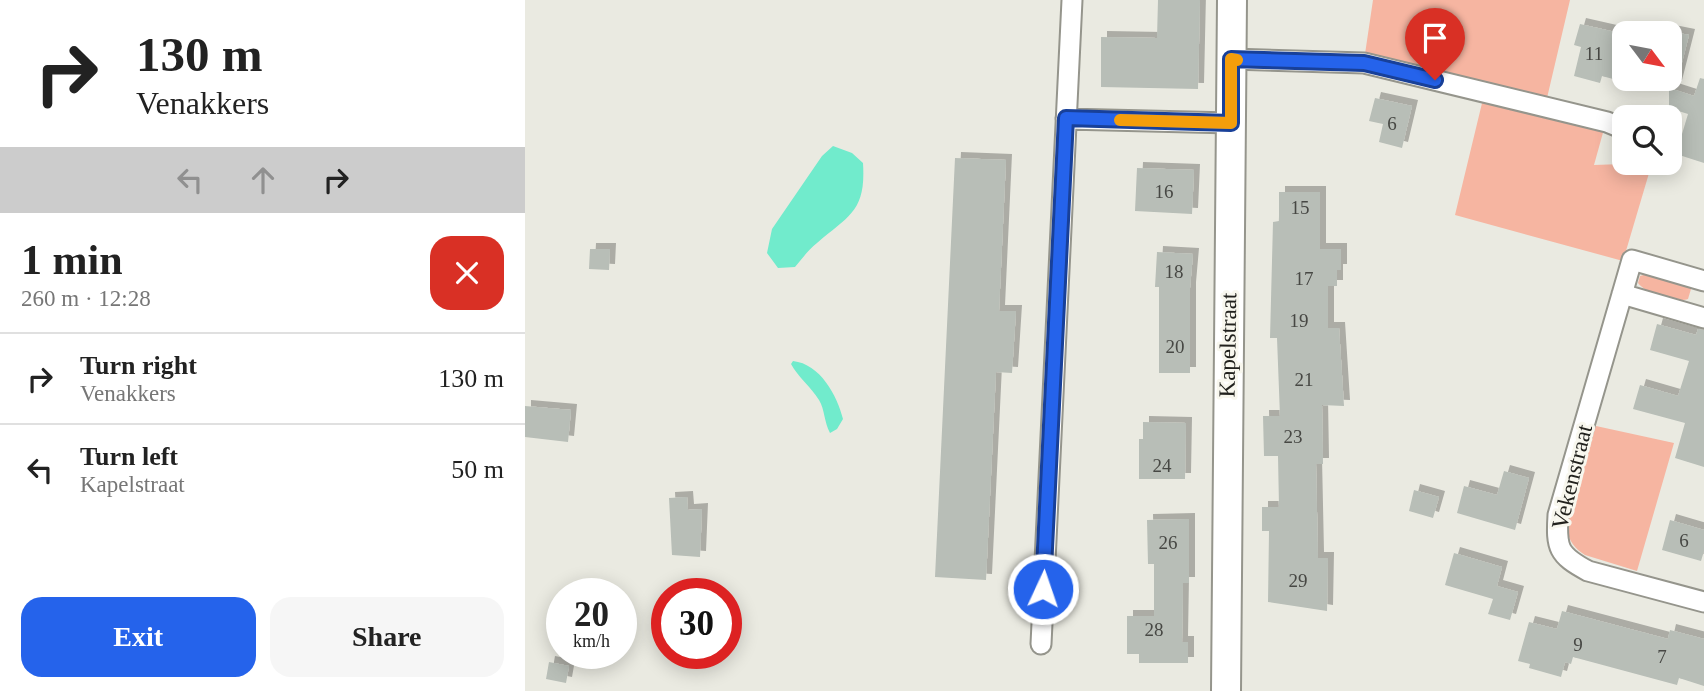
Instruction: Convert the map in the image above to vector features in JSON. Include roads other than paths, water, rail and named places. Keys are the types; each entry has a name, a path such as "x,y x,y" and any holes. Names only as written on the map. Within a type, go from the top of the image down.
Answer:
{"main road":[{"name":"Kapelstraat","path":"1226,691 1232,0"}],"street":[{"path":"1041,644 1072,0"},
{"path":"1231,59 1364,63 1612,124"},
{"path":"1066,118 1231,123"},
{"name":"Vekenstraat","path":"1704,281 1632,260 1558,515 1556,541 1573,563 1588,571 1704,602"},
{"path":"1622,295 1704,318"}]}
